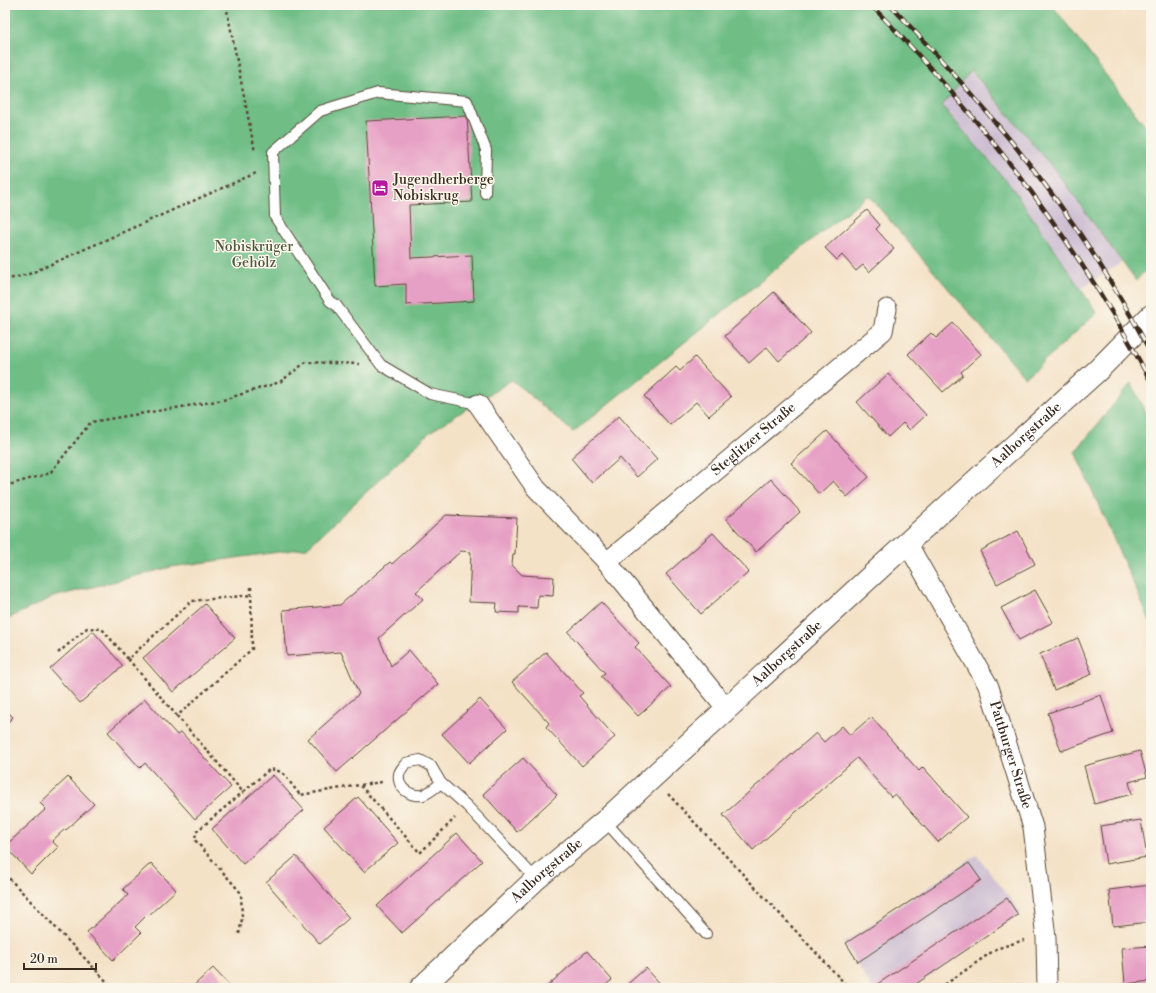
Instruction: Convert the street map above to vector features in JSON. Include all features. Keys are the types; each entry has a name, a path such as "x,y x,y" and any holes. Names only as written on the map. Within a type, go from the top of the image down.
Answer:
{"street":[{"name":"Steglitzer Straße","path":"608,562 883,331 887,309"},
{"name":"Aalborgstraße","path":"421,988 536,879 605,821 907,543 1098,370 1151,316"},
{"path":"478,404 536,488 608,562 727,709"},
{"name":"Pattburger Straße","path":"907,543 988,687 1033,827 1046,938 1047,988"}],"lane":[{"path":"478,404 430,394 382,365 336,305 330,301 276,217 273,152 320,111 378,93 467,101 486,150 485,193"},
{"path":"441,783 424,794 414,796 404,791 399,780 400,772 406,763 420,760 431,766 441,783 467,806 536,879"},
{"path":"605,821 706,934"}],"path":[{"path":"5,280 29,274 259,172"},
{"path":"5,486 50,473 91,422 223,400 280,382 306,362 382,365"},
{"path":"177,716 252,649 251,587"},
{"path":"128,659 192,601 252,595"},
{"path":"58,653 87,628 102,629 243,792"},
{"path":"239,934 242,919 241,893 195,840 196,832 270,769 282,772 300,795 399,780"},
{"path":"653,777 849,988"},
{"path":"360,785 420,852 467,806"},
{"path":"5,874 110,985"},
{"path":"940,988 996,949 1023,940 1046,938"}],"shaded area":[{"path":"915,5 1055,170 1122,262 1081,289 1013,189 942,106"},
{"path":"977,855 1021,913 912,988 872,988 844,943"}],"green space":[{"name":"Nobiskrüger Gehölz","path":"5,5 1052,5 1151,134 1151,263 1136,281 1055,170 971,70 942,106 1013,189 1097,313 1025,378 868,195 573,432 512,380 430,432 307,548 171,567 53,597 5,620"},
{"path":"1131,383 1151,422 1151,623 1075,452"}],"building":[{"path":"467,116 472,202 409,205 411,258 472,255 474,301 406,305 406,284 375,286 366,121"},
{"path":"867,210 880,225 876,229 894,249 869,272 863,265 856,271 842,255 837,260 825,248"},
{"path":"774,292 811,333 779,361 767,347 749,363 725,336"},
{"path":"953,323 981,354 961,372 963,375 943,392 908,354 931,333 936,338"},
{"path":"695,357 731,397 709,416 696,402 670,425 644,396 676,367 680,371"},
{"path":"888,374 926,415 910,430 903,423 888,437 857,402"},
{"path":"619,416 657,459 637,477 620,458 592,483 571,458"},
{"path":"827,431 869,477 847,497 833,481 819,494 791,463"},
{"path":"771,479 800,512 756,552 726,519"},
{"path":"446,515 517,518 515,554 513,554 512,565 522,575 554,577 553,596 538,595 537,608 519,607 519,613 496,612 497,603 469,602 471,552 461,551 416,592 423,599 379,638 391,666 409,650 438,684 337,772 308,739 359,694 341,652 287,656 283,610 340,605 390,562 392,564"},
{"path":"1018,531 1035,564 997,584 980,551"},
{"path":"713,533 749,572 701,614 666,574"},
{"path":"1035,590 1053,622 1019,640 1001,608"},
{"path":"601,602 639,643 635,647 671,687 638,716 601,676 605,673 568,632"},
{"path":"205,604 235,638 173,692 143,658"},
{"path":"93,631 123,666 80,703 50,669"},
{"path":"1078,638 1092,674 1054,690 1040,654"},
{"path":"546,652 583,693 579,696 615,737 582,766 546,727 549,723 512,682"},
{"path":"1101,695 1113,733 1061,751 1048,713"},
{"path":"145,699 177,735 181,732 231,787 195,819 145,763 140,768 108,732"},
{"path":"480,699 507,729 469,763 442,734"},
{"path":"5,709 13,717 5,725"},
{"path":"871,717 919,771 923,767 967,817 938,842 895,794 891,797 857,758 753,850 723,815 816,733 824,742 842,726 850,735"},
{"path":"1140,751 1147,777 1129,782 1132,794 1094,804 1084,766"},
{"path":"523,758 557,795 517,832 483,794"},
{"path":"273,775 304,810 243,864 212,829"},
{"path":"68,777 94,804 52,841 58,847 31,874 5,846 46,809 40,803"},
{"path":"358,797 398,843 364,872 324,827"},
{"path":"1141,820 1147,857 1106,864 1100,826"},
{"path":"457,833 482,861 402,933 377,906"},
{"path":"296,856 349,918 320,944 266,882"},
{"path":"151,863 176,890 135,927 141,933 113,960 87,932 128,895 123,889"},
{"path":"969,863 981,880 858,962 846,943"},
{"path":"1151,885 1151,922 1113,926 1109,890"},
{"path":"1007,898 1018,915 910,988 873,987"},
{"path":"1151,946 1151,981 1125,984 1122,948"},
{"path":"587,951 612,980 602,988 545,988"},
{"path":"213,968 232,988 191,988"},
{"path":"646,968 664,988 623,988"}],"railway":[{"path":"871,5 951,92 1025,183 1092,280 1123,330 1151,382"},
{"path":"890,5 970,92 1017,148 1059,204 1099,263 1151,353"}],"place":[{"name":"Jugendherberge Nobiskrug","path":"380,188"}]}
